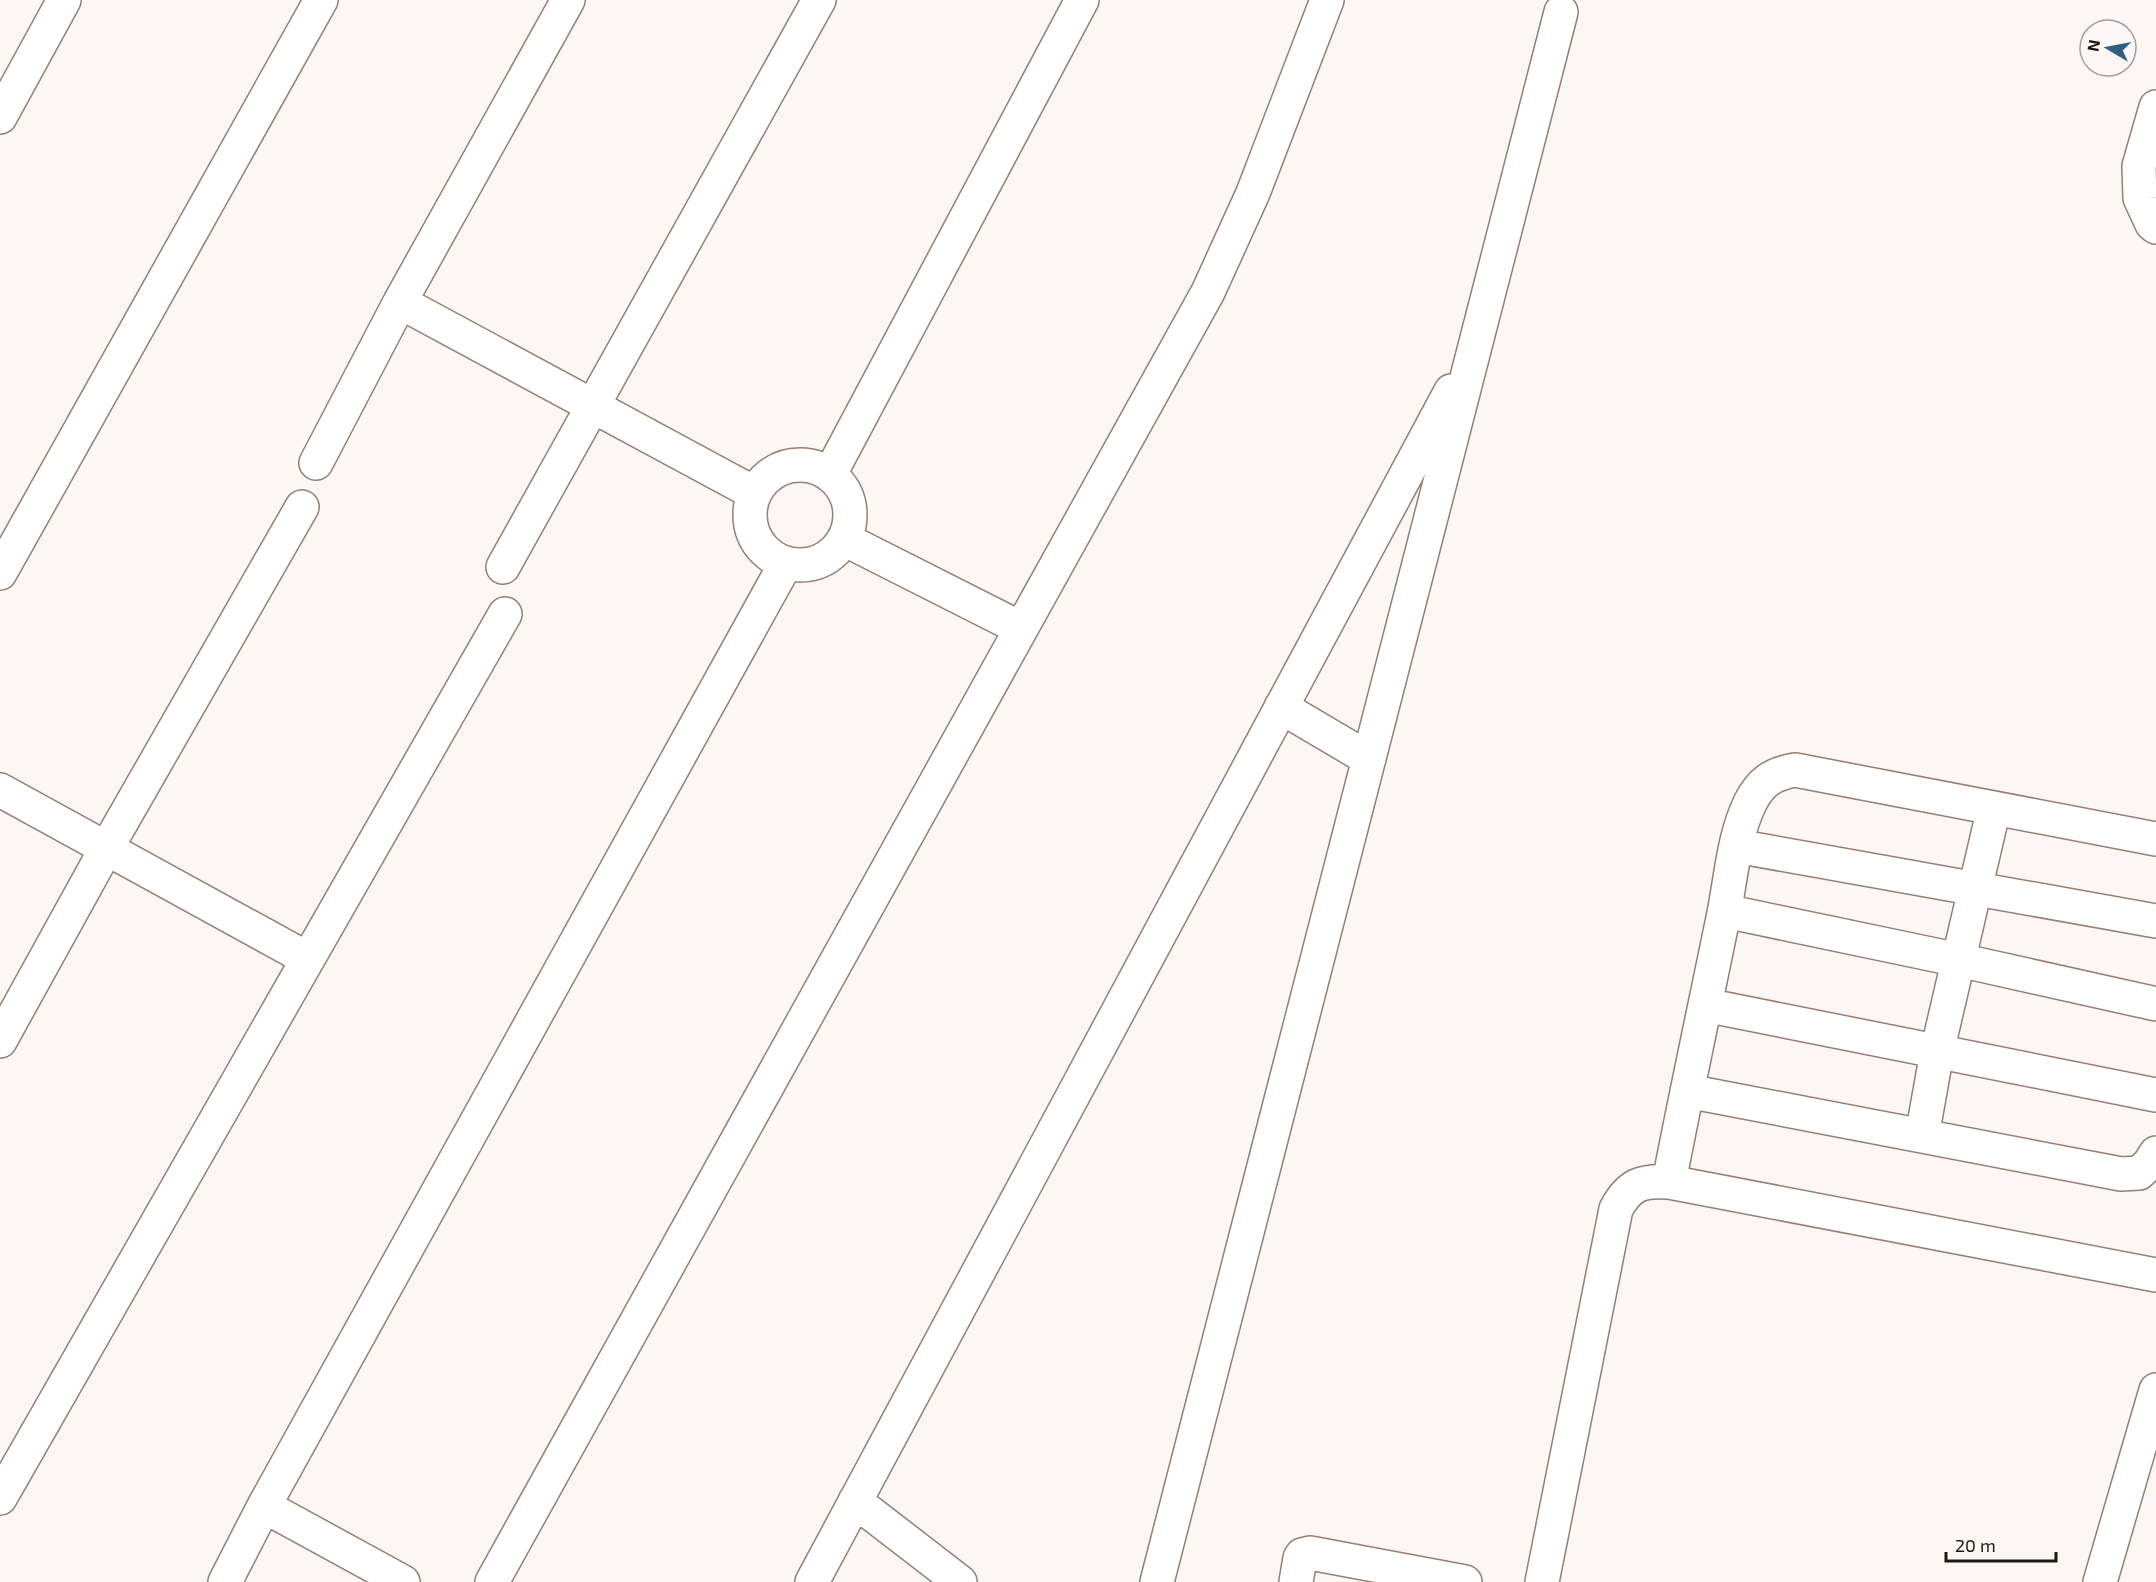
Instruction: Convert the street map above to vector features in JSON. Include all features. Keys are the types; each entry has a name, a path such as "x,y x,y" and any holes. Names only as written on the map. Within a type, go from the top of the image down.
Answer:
{"street":[{"path":"0,117 64,0"},
{"path":"0,573 321,0"},
{"path":"316,463 400,302 568,0"},
{"path":"503,567 819,0"},
{"path":"830,474 1082,0"},
{"path":"492,1582 1208,292 1253,193 1327,0"},
{"path":"1157,1582 1561,12"},
{"path":"2156,107 2139,166 2140,198 2152,224 2156,227"},
{"path":"400,302 754,493"},
{"path":"812,1582 1475,346"},
{"path":"808,465 830,474 842,486 849,504 850,522 844,539 830,555 814,563 797,565 770,556 755,536 750,519 754,493 761,483 782,467 808,465"},
{"path":"0,1041 106,849 302,507"},
{"path":"844,539 1020,628"},
{"path":"225,1582 264,1506 786,563"},
{"path":"0,1498 11,1454 308,959 505,614"},
{"path":"1281,707 1369,759"},
{"path":"1669,1182 1725,911 1736,846 1750,804 1760,787 1776,774 1796,770 2156,839"},
{"path":"0,790 308,959"},
{"path":"1922,1136 1937,1052 1994,808"},
{"path":"1736,846 2156,921"},
{"path":"1725,911 2156,1004"},
{"path":"1705,1005 2156,1095"},
{"path":"1687,1091 2121,1174 2139,1173 2156,1153"},
{"path":"1542,1582 1616,1209 1625,1193 1638,1184 1656,1181 1669,1182 2156,1275"},
{"path":"2100,1582 2156,1390"},
{"path":"855,1501 960,1582"},
{"path":"264,1506 403,1582"},
{"path":"1296,1582 1300,1558 1310,1553 1464,1582"}]}
